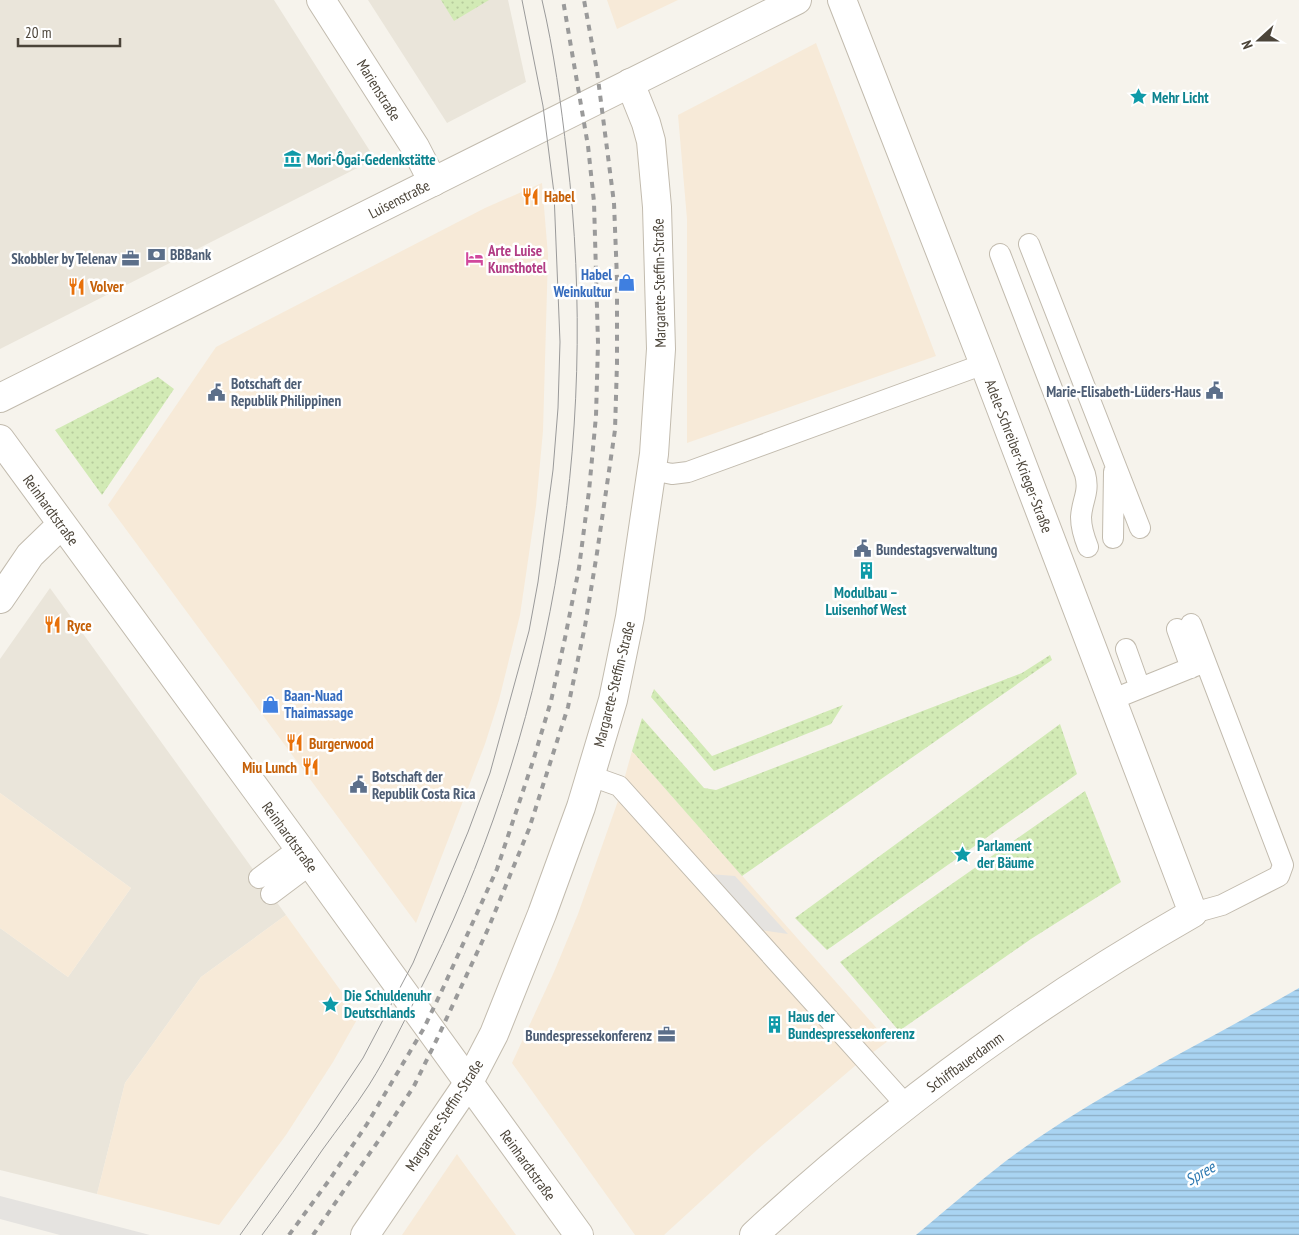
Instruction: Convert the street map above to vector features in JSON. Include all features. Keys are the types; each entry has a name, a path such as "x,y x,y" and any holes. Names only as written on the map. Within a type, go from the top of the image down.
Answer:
{"street":[{"name":"Marienstraße","path":"322,0 415,147 433,182"},
{"name":"Luisenstraße","path":"0,398 797,0"},
{"name":"Adele-Schreiber-Krieger-Straße","path":"842,0 984,364 1193,913"},
{"name":"Margarete-Steffin-Straße","path":"365,1235 469,1082 494,1034 542,914 590,776 613,700 633,600 652,470 659,402 661,349 657,207 651,141 630,83"},
{"name":"Reinhardtstraße","path":"0,440 305,856 579,1235"},
{"path":"0,599 30,556 61,525"},
{"name":"Schiffbauerdamm","path":"754,1235 794,1198 906,1105 997,1038 1095,971 1193,913"}],"lane":[{"path":"1029,244 1114,463 1146,526"},
{"path":"1000,254 1085,474 1087,492 1081,516 1082,530 1088,547"},
{"path":"652,470 672,474 688,472 984,364"},
{"path":"1113,538 1114,463"},
{"path":"1184,627 1198,665 1284,865 1279,876 1222,905 1193,913"},
{"path":"1126,649 1140,688"},
{"path":"1111,700 1198,665"},
{"path":"590,776 620,786 906,1105"},
{"path":"259,878 305,856"},
{"path":"272,894 305,856"}],"shaded area":[{"path":"0,0 274,0 375,159 0,349"},
{"path":"368,0 508,0 526,82 447,123"},
{"path":"607,0 678,0 617,29"},
{"path":"816,43 936,356 687,443 687,219 678,115"},
{"path":"542,183 548,255 543,431 536,506 520,615 499,700 485,744 416,923 108,505 216,347 485,208"},
{"path":"50,588 286,915 201,977 125,1083 97,1194 0,1170 0,928 68,977 131,888 0,793 0,659"},
{"path":"632,751 888,1041 856,1065 758,1149 664,1235 635,1235 512,1063 554,972 578,914 619,798"},
{"path":"0,793 131,888 68,977 0,928"},
{"path":"709,874 735,876 788,934 761,930"},
{"path":"286,915 359,1016 333,1062 286,1135 219,1225 97,1194 125,1083 201,977"},
{"path":"457,1154 459,1157 516,1235 402,1235"},
{"path":"0,1196 150,1235 60,1235 0,1219"}],"green space":[{"path":"441,0 489,0 454,21"},
{"path":"158,377 174,389 102,495 55,430"},
{"path":"1050,655 1052,660 742,876 632,751 642,718 704,788 716,790 1022,673"},
{"path":"654,689 712,756 843,705 831,724 714,771 651,697"},
{"path":"1060,724 1077,774 827,950 795,918"},
{"path":"1085,791 1121,882 1031,939 899,1031 840,962"}],"water":[{"name":"Spree","path":"1299,988 1299,1235 916,1235 1006,1161 1069,1118 1134,1079"}],"tram line":[{"path":"240,1235 317,1127 363,1058 413,963 468,832 490,773 529,631 538,582 553,470 558,408 560,342 554,193 543,106 522,0"},
{"path":"262,1235 369,1085 389,1051 419,992 464,894 502,794 532,690 555,585 570,479 577,371 576,264 567,156 557,78 542,0"}],"railway":[{"path":"289,1235 367,1124 424,1028 444,986 497,869 551,701 565,638 579,568 589,491 596,416 598,343 594,202 588,146 563,0"},
{"path":"313,1235 414,1086 437,1039 488,929 529,829 568,707 585,626 615,430 617,363 617,279 614,203 597,71 584,0"}],"place":[{"name":"Mehr Licht","path":"1138,97"},
{"name":"Mori-Ôgai-Gedenkstätte","path":"293,159"},
{"name":"Habel","path":"530,196"},
{"name":"BBBank","path":"156,254"},
{"name":"Skobbler by Telenav","path":"131,258"},
{"name":"Arte Luise Kunsthotel","path":"474,259"},
{"name":"Habel Weinkultur","path":"626,283"},
{"name":"Volver","path":"76,286"},
{"name":"Marie-Elisabeth-Lüders-Haus","path":"1215,391"},
{"name":"Botschaft der Republik Philippinen","path":"217,392"},
{"name":"Bundestagsverwaltung","path":"862,549"},
{"name":"Modulbau – Luisenhof West","path":"866,571"},
{"name":"Ryce","path":"53,625"},
{"name":"Baan-Nuad Thaimassage","path":"270,704"},
{"name":"Burgerwood","path":"295,743"},
{"name":"Miu Lunch","path":"311,767"},
{"name":"Botschaft der Republik Costa Rica","path":"358,785"},
{"name":"Parlament der Bäume","path":"963,854"},
{"name":"Die Schuldenuhr Deutschlands","path":"330,1004"},
{"name":"Haus der Bundespressekonferenz","path":"774,1025"},
{"name":"Bundespressekonferenz","path":"666,1035"}]}
